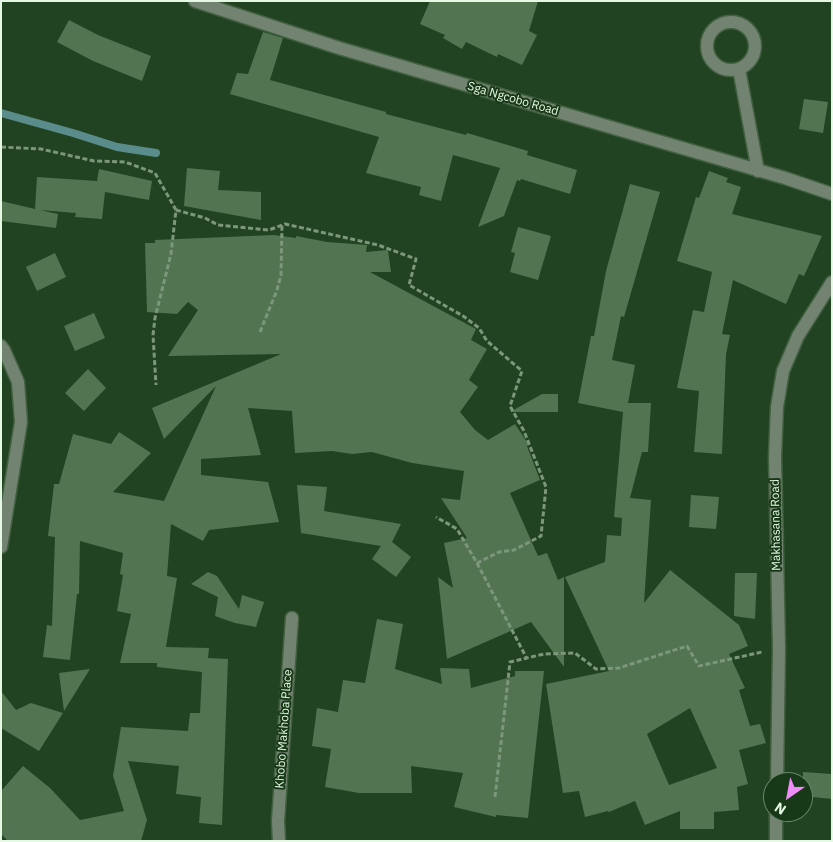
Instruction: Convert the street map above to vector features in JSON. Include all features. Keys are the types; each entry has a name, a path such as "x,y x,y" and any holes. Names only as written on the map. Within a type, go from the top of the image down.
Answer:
{"street":[{"name":"Sga Ngcobo Road","path":"194,1 348,51 832,194"},
{"path":"739,69 758,171"},
{"name":"Makhasana Road","path":"777,772 779,648 775,457 778,407 783,371 794,345 832,282"},
{"path":"1,346 18,382 21,422 1,547"},
{"name":"Khobo Makhoba Place","path":"279,841 278,821 292,618"},
{"path":"776,822 776,841"}],"path":[{"path":"1,147 8,149 41,149 94,161 125,162 155,173 176,210 171,254 155,318 153,335 156,385"},
{"path":"176,210 205,218 218,225 269,230 285,224 378,245 416,260 410,285 463,316 479,328 486,341 522,371 510,406 524,431 546,486 541,536 514,550 499,552 477,562"},
{"path":"260,332 279,283 282,225"},
{"path":"436,517 457,528 477,562 526,658"},
{"path":"495,797 510,662 544,654 575,653 596,669 619,668 686,646 699,666 779,648"}],"building":[{"path":"430,1 538,1 529,31 537,35 522,65 498,54 497,57 466,42 462,49 443,38 445,35 420,24"},
{"path":"69,20 98,35 151,56 142,81 93,61 57,42"},
{"path":"263,32 283,38 270,80 386,112 386,114 466,135 467,133 528,151 527,155 577,170 570,194 521,179 520,181 517,180 504,216 478,227 500,168 453,155 441,201 419,195 421,187 366,173 379,137 230,94 237,73 248,74"},
{"path":"804,99 828,102 823,133 799,129"},
{"path":"187,168 220,171 218,190 261,192 261,220 184,206"},
{"path":"99,169 152,181 149,200 105,192 102,219 75,217 76,213 40,210 58,214 56,228 1,221 1,201 35,209 37,177 97,181"},
{"path":"709,171 728,178 726,182 741,187 732,214 822,236 804,276 799,274 786,304 733,280 722,334 730,335 726,354 722,454 694,452 699,391 677,388 693,310 704,312 712,272 677,261 696,197 699,198"},
{"path":"630,184 660,192 624,317 621,316 612,360 635,365 628,403 651,403 648,452 642,452 630,498 651,500 644,603 670,570 739,625 748,646 729,654 745,688 739,690 750,726 760,724 766,743 739,750 748,784 737,787 739,810 714,812 714,829 680,829 680,811 645,825 635,801 609,812 585,817 579,791 563,793 546,684 609,671 565,577 605,562 607,535 621,536 622,518 614,517 623,412 578,403 591,336 594,336 606,271","holes":["690,708 717,768 669,785 647,734"]},
{"path":"518,227 551,236 538,280 510,272 515,253 511,252"},
{"path":"274,235 367,245 366,252 388,250 391,272 370,272 476,329 471,340 487,349 469,380 478,387 460,412 475,430 488,440 515,424 529,445 527,446 540,480 510,493 538,556 547,553 558,580 564,577 564,667 531,622 447,659 438,577 453,588 444,543 467,538 441,498 460,500 464,471 412,463 372,452 352,454 332,451 295,453 292,411 248,408 261,455 201,459 201,475 268,482 279,522 209,530 203,541 171,524 167,576 177,578 166,647 209,648 208,658 228,659 222,825 199,823 201,797 176,794 179,766 128,761 147,820 141,841 8,841 1,834 1,791 23,766 50,788 80,820 124,811 113,776 121,727 188,731 190,713 200,713 202,672 157,667 157,663 120,663 131,614 117,611 123,575 120,574 123,553 80,541 79,594 77,594 70,660 43,657 47,625 52,626 55,537 48,536 54,484 59,484 73,434 111,444 119,432 151,453 113,492 164,501 216,386 164,439 152,408 281,354 168,356 198,310 188,302 177,314 147,312 145,243 155,243 155,240"},
{"path":"55,253 66,277 37,291 26,267"},
{"path":"94,313 105,338 75,351 64,326"},
{"path":"88,369 106,388 84,411 65,393"},
{"path":"542,394 558,394 558,412 510,412"},
{"path":"297,485 327,487 324,511 401,524 392,542 411,557 396,577 372,559 381,546 301,533"},
{"path":"691,495 719,497 716,529 689,527"},
{"path":"208,572 217,576 239,609 242,595 264,602 256,627 235,623 215,616 218,597 191,584"},
{"path":"735,573 757,573 755,619 734,616"},
{"path":"377,619 403,624 395,669 442,684 440,668 469,669 471,688 515,676 515,671 544,671 528,818 496,815 496,817 454,807 463,773 411,766 412,793 359,793 325,787 331,749 312,746 317,708 338,712 343,680 365,683"},
{"path":"90,669 64,711 59,673"},
{"path":"1,691 16,710 31,703 63,713 39,751 1,728"},
{"path":"813,773 832,774 832,799 813,797"}],"waterway":[{"path":"1,113 117,147 156,153"}]}
